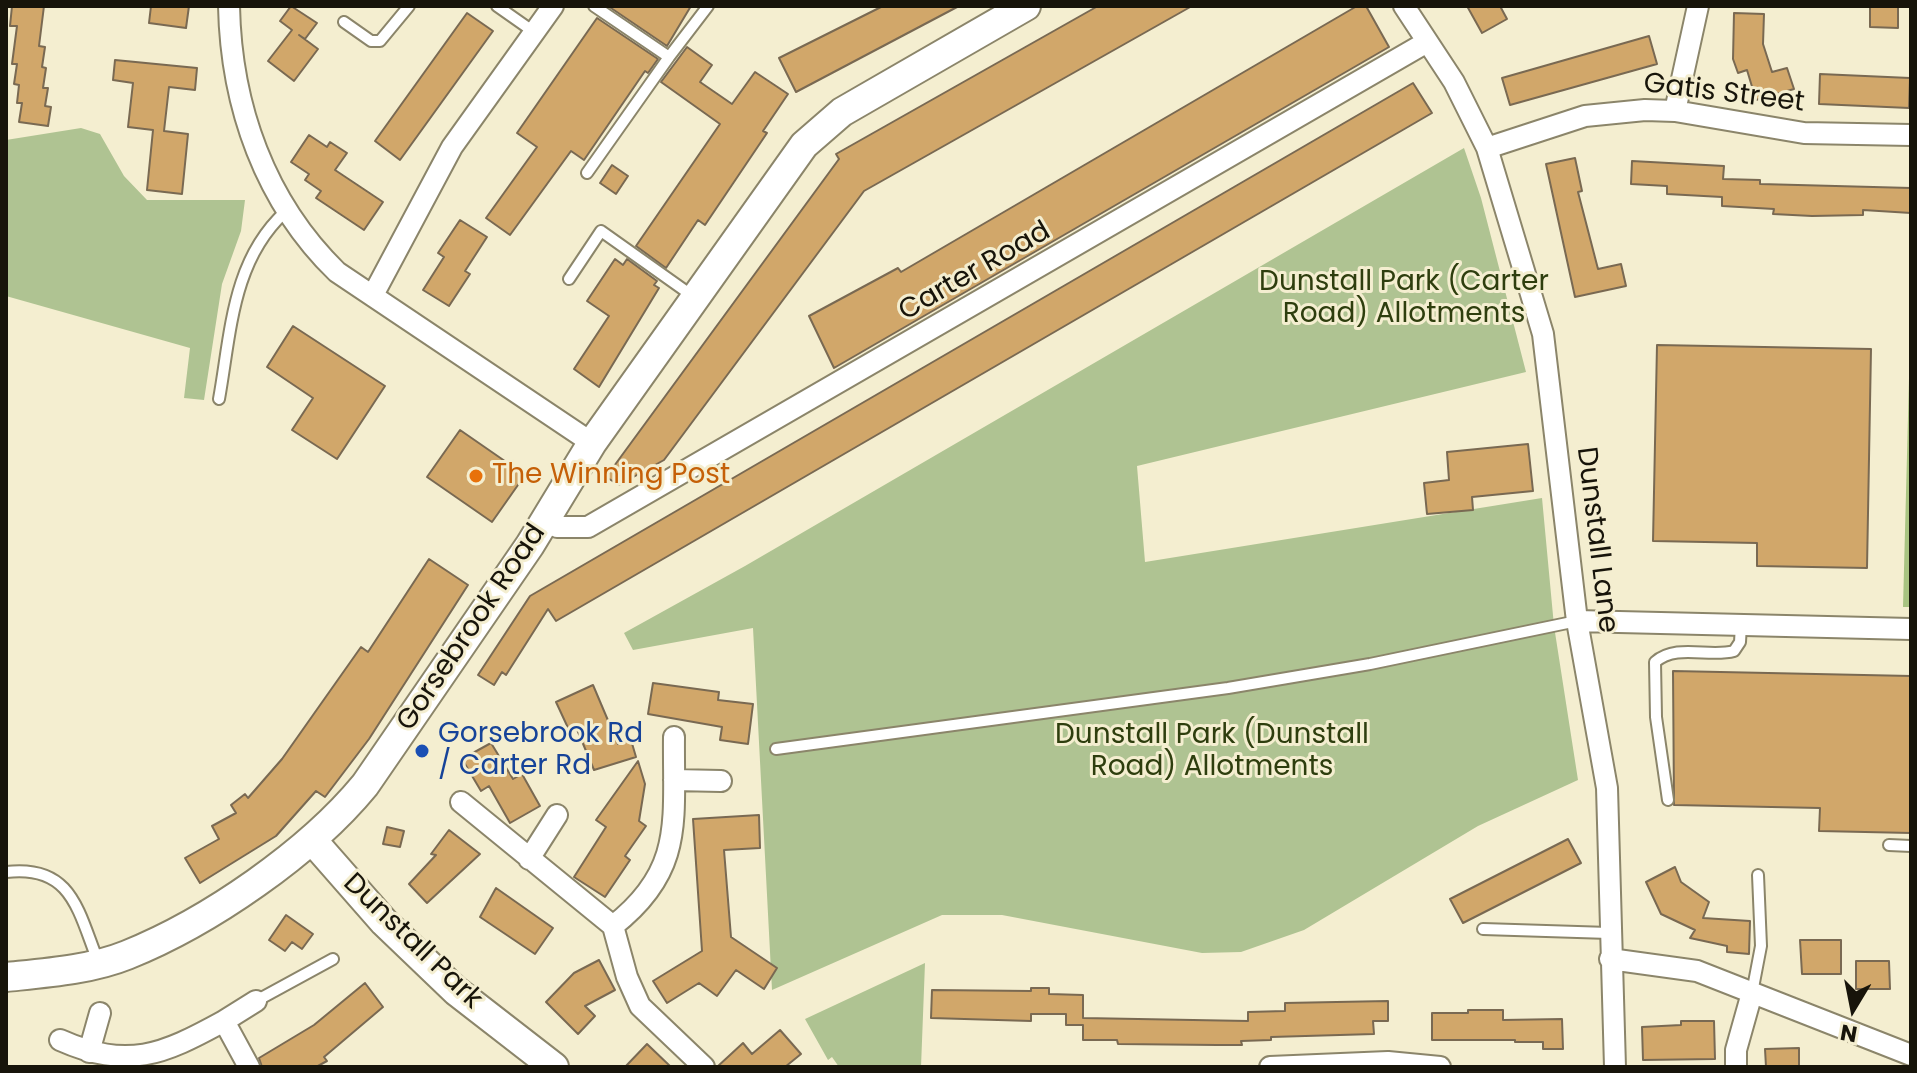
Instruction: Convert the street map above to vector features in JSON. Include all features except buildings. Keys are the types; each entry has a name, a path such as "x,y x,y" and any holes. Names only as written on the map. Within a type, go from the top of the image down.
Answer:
{"street":[{"path":"229,6 234,65 244,110 270,184 285,212 337,272 592,443"},
{"path":"373,295 452,147 553,6"},
{"name":"Gorsebrook Road","path":"6,977 125,956 190,925 313,841 365,785 546,521 592,443 787,168 820,129 902,77 1026,6"},
{"name":"Dunstall Lane","path":"1404,6 1454,82 1487,148 1543,334 1577,621 1607,788 1609,933 1616,1067"},
{"path":"1675,111 1698,6"},
{"name":"Carter Road","path":"546,521 557,527 588,527 1427,42"},
{"name":"Gatis Street","path":"1487,148 1585,116 1632,110 1675,111 1804,133 1911,135"},
{"path":"1577,621 1911,629"},
{"path":"613,926 648,895 661,875 669,853 674,737"},
{"path":"674,780 721,781"},
{"path":"461,802 613,926 640,1006 704,1067"},
{"path":"529,859 557,815"},
{"name":"Dunstall Park","path":"313,841 384,922 456,991 542,1063"},
{"path":"1610,959 1697,971 1911,1055"},
{"path":"1736,1067 1736,1050 1752,993"},
{"path":"60,1040 89,1052 132,1058 155,1055 224,1021 256,1001"},
{"path":"89,1052 100,1013"},
{"path":"224,1021 249,1067"},
{"path":"1270,1067 1388,1062 1440,1067"}],"lane":[{"path":"344,22 371,41 380,41 409,6"},
{"path":"497,6 534,32"},
{"path":"594,6 669,57"},
{"path":"587,173 708,6"},
{"path":"219,399 239,282 249,255 266,230 285,212"},
{"path":"569,279 601,231 695,298"},
{"path":"776,749 1228,688 1370,664 1577,621"},
{"path":"1668,800 1656,717 1655,662 1682,652 1734,651 1740,642 1741,623"},
{"path":"1889,845 1911,846"},
{"path":"6,872 45,872 61,883 74,901 99,963"},
{"path":"1752,993 1761,946 1758,875"},
{"path":"1483,929 1609,933"},
{"path":"256,1001 333,959"}],"green space":[{"path":"81,128 100,134 124,176 147,200 245,200 241,231 222,284 204,400 184,398 190,348 6,296 6,140"},
{"name":"Dunstall Park (Dunstall Road) Allotments","path":"1464,148 1481,198 1526,372 1137,466 1145,562 1542,498 1554,626 1578,780 1478,826 1304,930 1241,952 1202,953 1002,915 942,915 772,990 753,628 633,650 624,633 745,566"},
{"path":"1911,302 1911,607 1903,607"},
{"path":"925,963 921,1067 839,1067 832,1057 828,1060 805,1019"}],"place":[{"name":"The Winning Post","path":"476,476"},
{"name":"Gorsebrook Rd / Carter Rd","path":"422,751"}],"park label":[{"name":"Dunstall Park (Carter Road) Allotments","path":"1404,299"}]}
